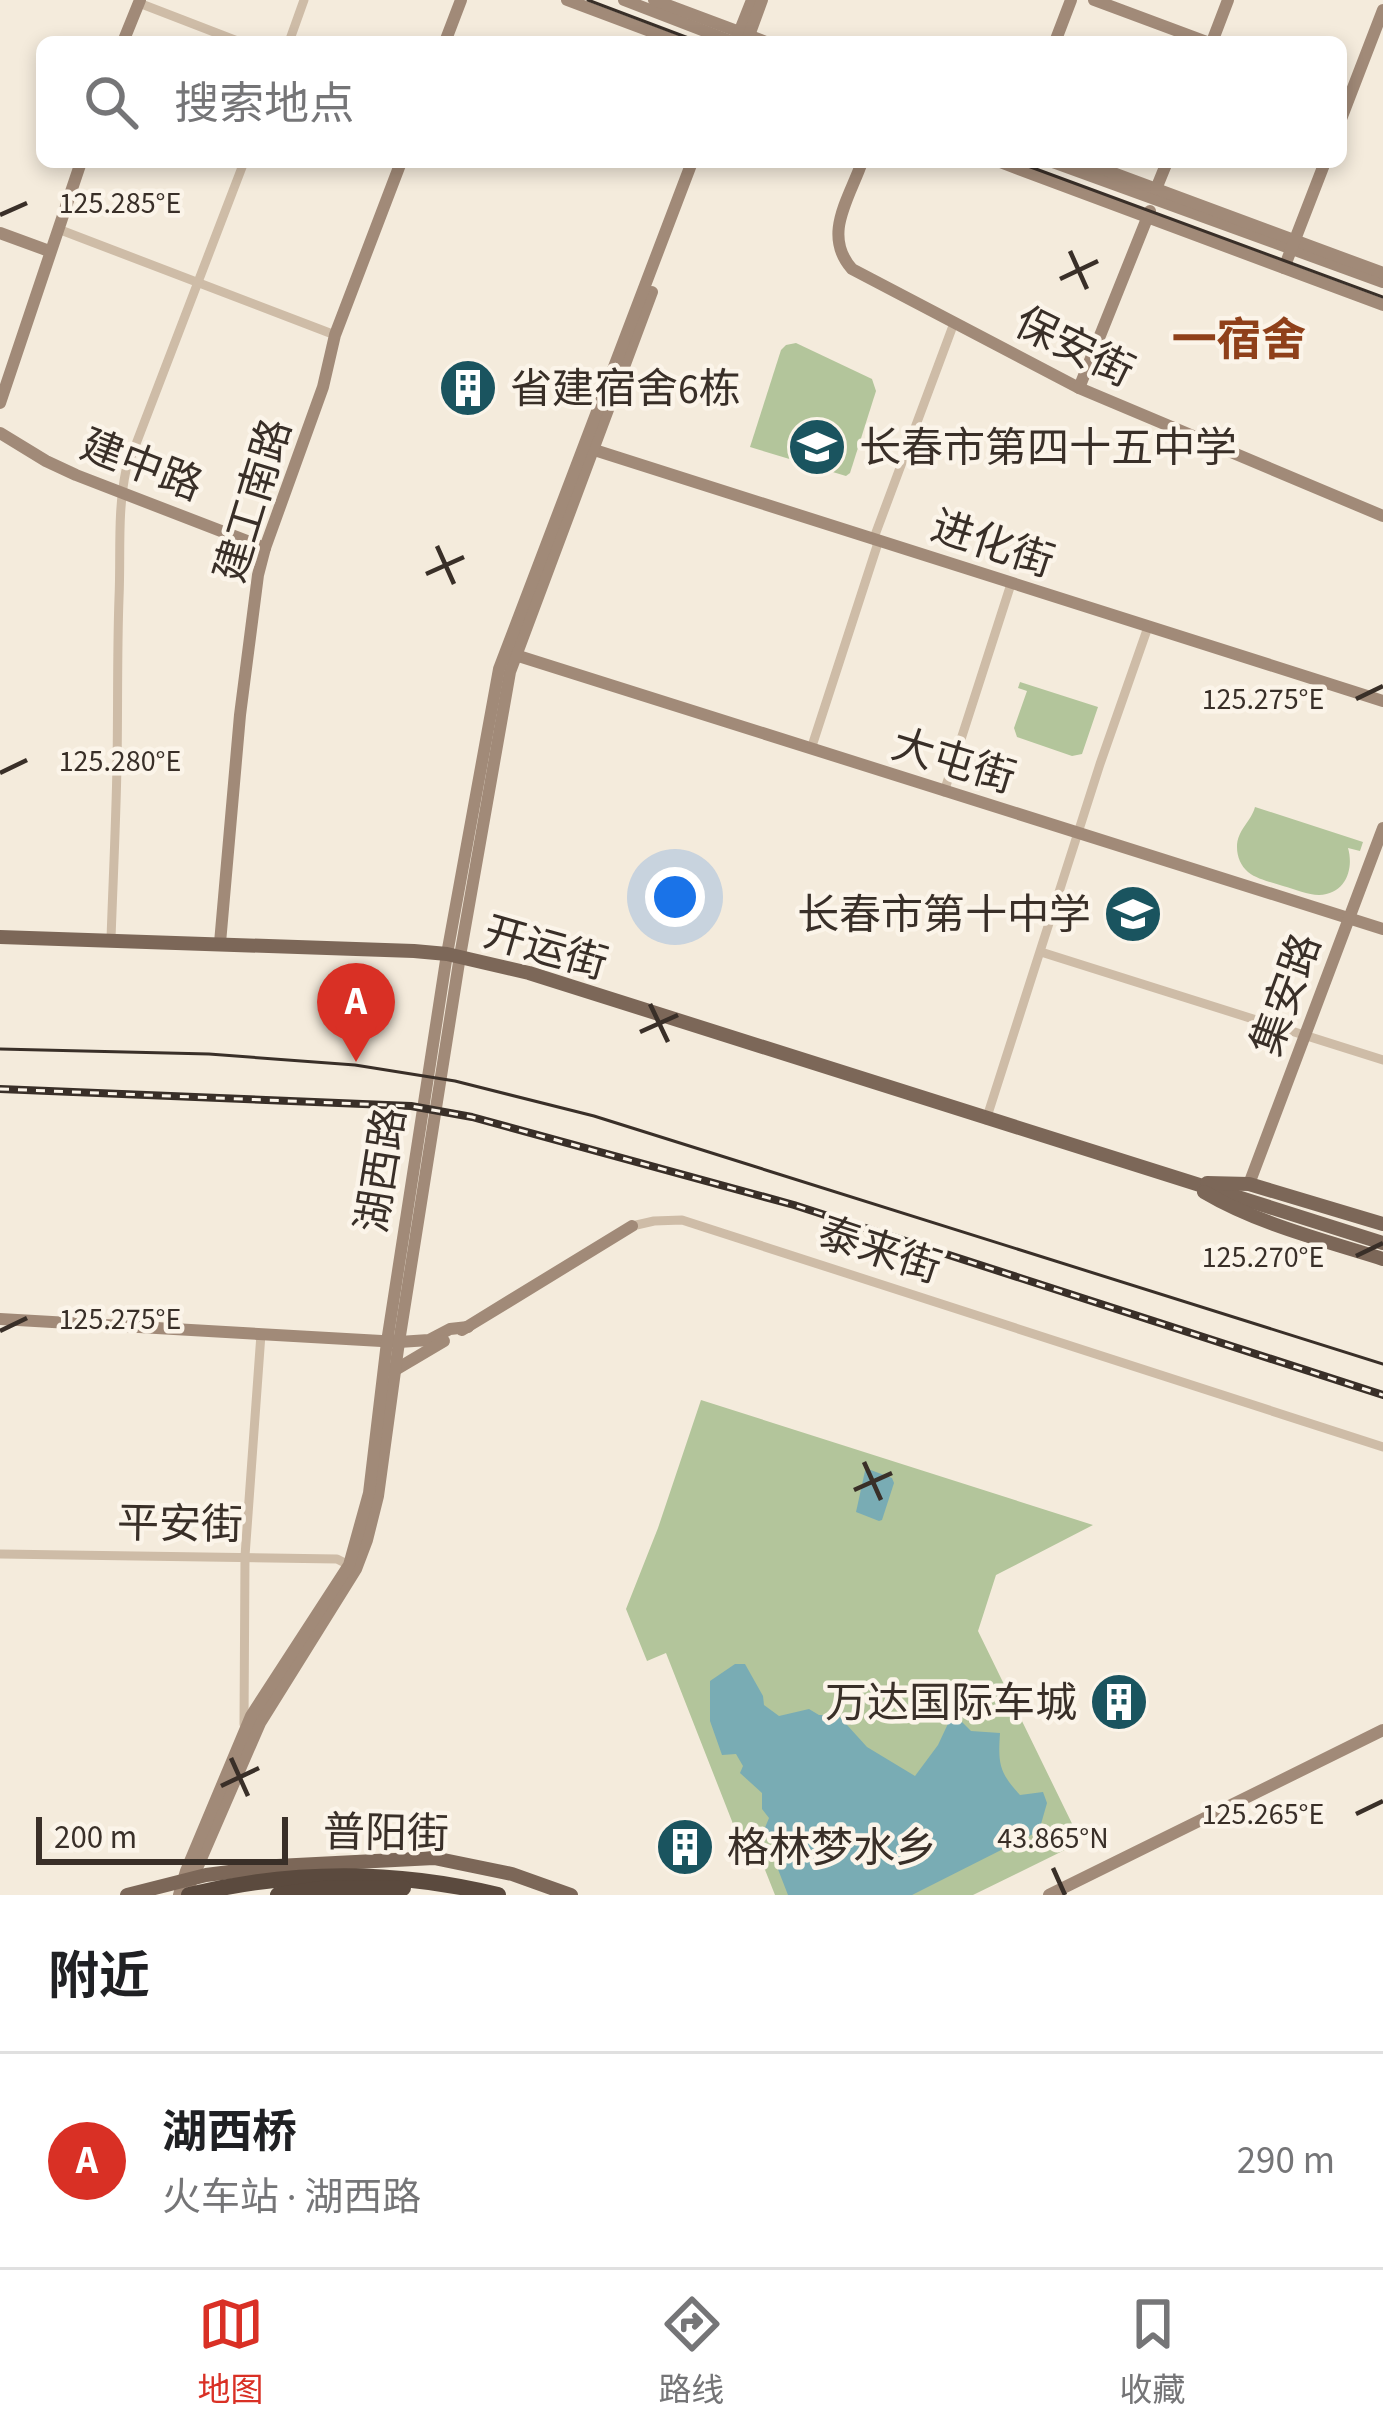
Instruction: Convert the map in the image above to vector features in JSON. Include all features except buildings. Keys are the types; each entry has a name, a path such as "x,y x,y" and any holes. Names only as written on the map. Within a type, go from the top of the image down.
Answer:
{"highway":[{"path":"186,1889 355,1876 409,1879 498,1895"},
{"path":"278,1895 321,1889 429,1887 447,1895"}],"main road":[{"name":"开运街","path":"0,937 453,955 529,973 1383,1243"},
{"name":"开运街","path":"1190,1184 1249,1184 1383,1223"},
{"name":"开运街","path":"1190,1184 1236,1208 1383,1259"},
{"name":"普阳街","path":"127,1895 186,1889 328,1862 434,1858 512,1874 571,1895"}],"street":[{"path":"291,36 304,0"},
{"path":"447,36 461,0"},
{"path":"566,0 663,36"},
{"path":"624,0 732,36"},
{"path":"654,0 734,36"},
{"path":"742,36 752,0"},
{"path":"743,36 762,0"},
{"path":"1057,36 1071,0"},
{"path":"1094,0 1193,36"},
{"path":"1212,36 1228,0"},
{"path":"125,36 139,2 225,36"},
{"path":"1347,91 1383,10"},
{"path":"0,403 79,168"},
{"path":"111,939 122,491 242,168"},
{"name":"建工南路","path":"220,943 251,621 266,548 308,434 335,335 399,168"},
{"name":"湖西路","path":"186,1889 260,1724 368,1540 378,1496 393,1342 453,955 510,653 695,168"},
{"name":"保安街","path":"860,168 836,232 837,247 852,269 1079,388 1383,516"},
{"path":"1016,168 1383,305"},
{"path":"1072,168 1155,194 1383,282"},
{"path":"1097,168 1155,194"},
{"path":"1079,388 1164,168"},
{"path":"1284,268 1323,168"},
{"path":"58,229 335,335"},
{"path":"0,233 49,251"},
{"path":"1294,245 1383,273"},
{"path":"811,749 877,546 875,535 954,323"},
{"name":"建中路","path":"0,433 46,461 266,548"},
{"name":"进化街","path":"588,448 1383,701"},
{"path":"944,792 1011,584"},
{"path":"986,1120 1148,627"},
{"name":"大屯街","path":"510,653 1383,929"},
{"name":"集安路","path":"1249,1184 1383,828"},
{"path":"1041,952 1383,1060"},
{"name":"泰来街","path":"390,1374 632,1226 682,1220 1383,1447"},
{"path":"0,1319 393,1342 429,1340 450,1329 468,1327"},
{"path":"244,1733 245,1556 261,1334"},
{"name":"平安街","path":"0,1554 337,1559 353,1567"},
{"name":"湖西路","path":"186,1889 251,1716 353,1567"},
{"path":"1049,1895 1383,1730"}],"green space":[{"path":"796,343 872,379 876,391 846,476 750,447 781,350"},
{"path":"1020,682 1098,707 1082,754 1072,756 1017,737 1014,728 1027,691 1018,688"},
{"path":"1255,807 1363,842 1360,851 1348,848 1349,872 1342,885 1315,895 1248,872 1239,858 1238,841"},
{"path":"701,1400 1093,1525 996,1575 978,1631 1081,1842 973,1895 775,1895 754,1842 737,1834 666,1653 647,1661 626,1609"}],"water":[{"path":"868,1469 894,1483 879,1521 856,1512"},
{"path":"735,1664 745,1664 764,1705 779,1716 809,1709 819,1715 838,1715 867,1747 915,1776 938,1745 953,1713 971,1731 1000,1733 1000,1760 1008,1780 1020,1795 1043,1792 1047,1803 1039,1831 912,1895 788,1895 774,1859 776,1850 764,1830 769,1818 762,1809 762,1793 740,1773 743,1766 736,1754 722,1755 710,1721 710,1681"}],"tram line":[{"path":"588,0 683,36"},
{"path":"1033,168 1383,297"},
{"path":"0,1049 209,1054 355,1065 455,1081 594,1116 1383,1364"}],"railway":[{"path":"0,1089 411,1106 472,1117 794,1205 1383,1395"}],"place":[{"name":"省建宿舍6栋","path":"468,388"},
{"name":"长春市第四十五中学","path":"817,447"},
{"name":"长春市第十中学","path":"1133,914"},
{"name":"湖西桥","path":"356,1062"},
{"name":"万达国际车城","path":"1119,1702"},
{"name":"格林梦水乡","path":"685,1847"}],"district":[{"name":"一宿舍","path":"1239,339"}]}
